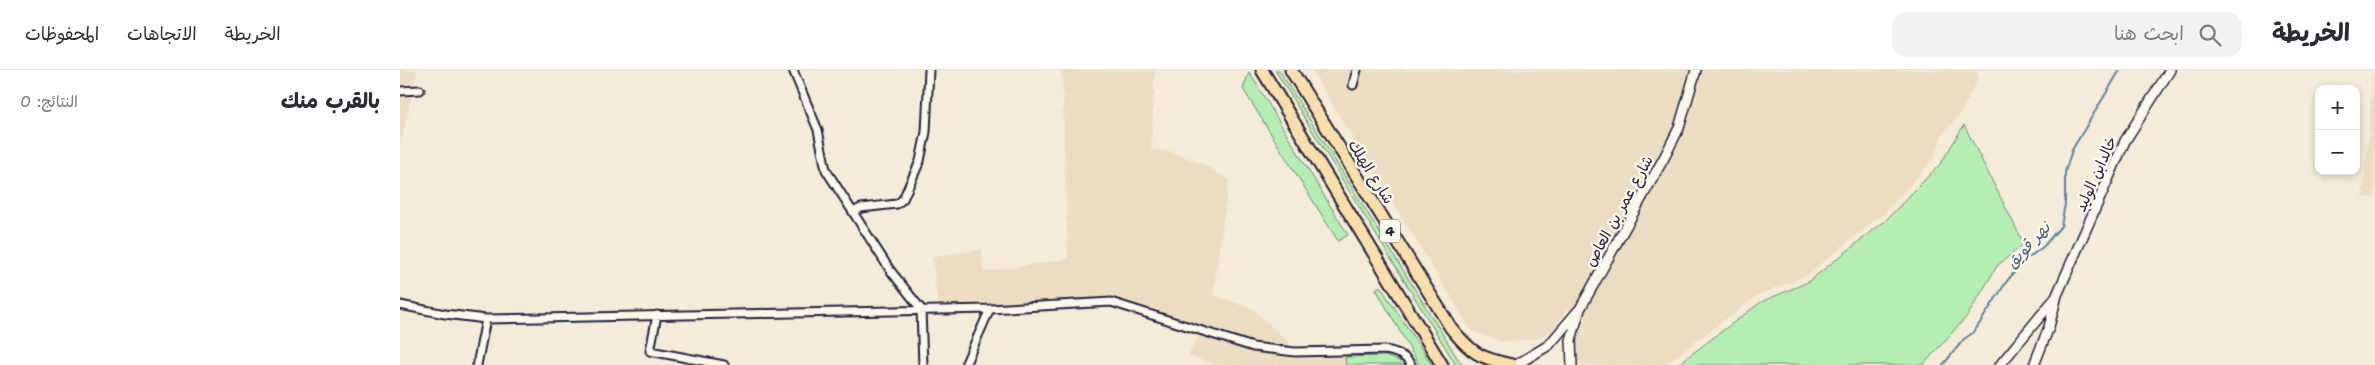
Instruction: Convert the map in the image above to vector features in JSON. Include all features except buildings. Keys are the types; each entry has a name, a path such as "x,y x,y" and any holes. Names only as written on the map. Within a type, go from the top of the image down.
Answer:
{"highway":[{"name":"4","path":"1262,70 1442,365"},
{"name":"شارع الهلك","path":"1290,70 1451,328 1466,346 1477,355 1512,365"}],"main road":[{"name":"شارع عمر بن العاص","path":"1572,365 1571,340 1580,309 1679,128 1696,70"},
{"name":"خالدابن الوليد","path":"2057,295 2125,141 2170,70"},
{"path":"2000,365 2057,295"},
{"path":"2034,365 2049,327 2057,295"},
{"path":"1516,365 1549,345 1580,309"}],"street":[{"path":"793,70 818,130 826,170 840,195 854,212 890,270 922,309 923,365"},
{"path":"854,212 861,208 897,204 903,199 920,161 926,132 929,70"},
{"path":"1353,85 1357,70"},
{"path":"400,90 420,90"},
{"path":"400,305 445,314 486,318 990,309 1111,302 1253,347 1295,352 1385,350 1408,359 1412,365"},
{"path":"965,365 990,309"},
{"path":"657,315 650,351 724,365"},
{"path":"477,365 486,318"}],"shaded area":[{"path":"400,70 417,70 400,148"},
{"path":"1062,70 1155,70 1151,150 1168,151 1203,164 1229,180 1213,295 1252,308 1294,348 1255,342 1113,296 1019,303 938,306 932,257 982,249 983,272 1068,259"},
{"path":"1311,70 1977,70 1978,79 1961,113 1943,133 1934,159 1883,214 1807,275 1757,296 1664,365 1580,365 1576,355 1577,341 1586,319 1567,308 1554,329 1536,339 1501,342 1471,330"},
{"path":"2375,70 2375,198 2363,197"},
{"path":"1199,336 1252,351 1295,358 1345,357 1346,365 1217,365 1188,356"}],"green space":[{"path":"1275,70 1279,70 1458,359 1464,365 1456,365"},
{"path":"1249,72 1348,235 1338,241 1243,89"},
{"path":"1964,125 2024,244 1997,266 1968,315 1923,365 1677,365 1761,302 1808,282 1885,221 1941,163"},
{"path":"1380,286 1432,365 1419,365 1376,289"},
{"path":"1385,356 1402,362 1405,365 1346,365 1345,357"}],"waterway":[{"name":"نهر قويق","path":"1943,365 1964,339 1974,332 2007,281 2023,262 2044,246 2061,226 2065,204 2065,172 2072,150 2120,70"}]}
